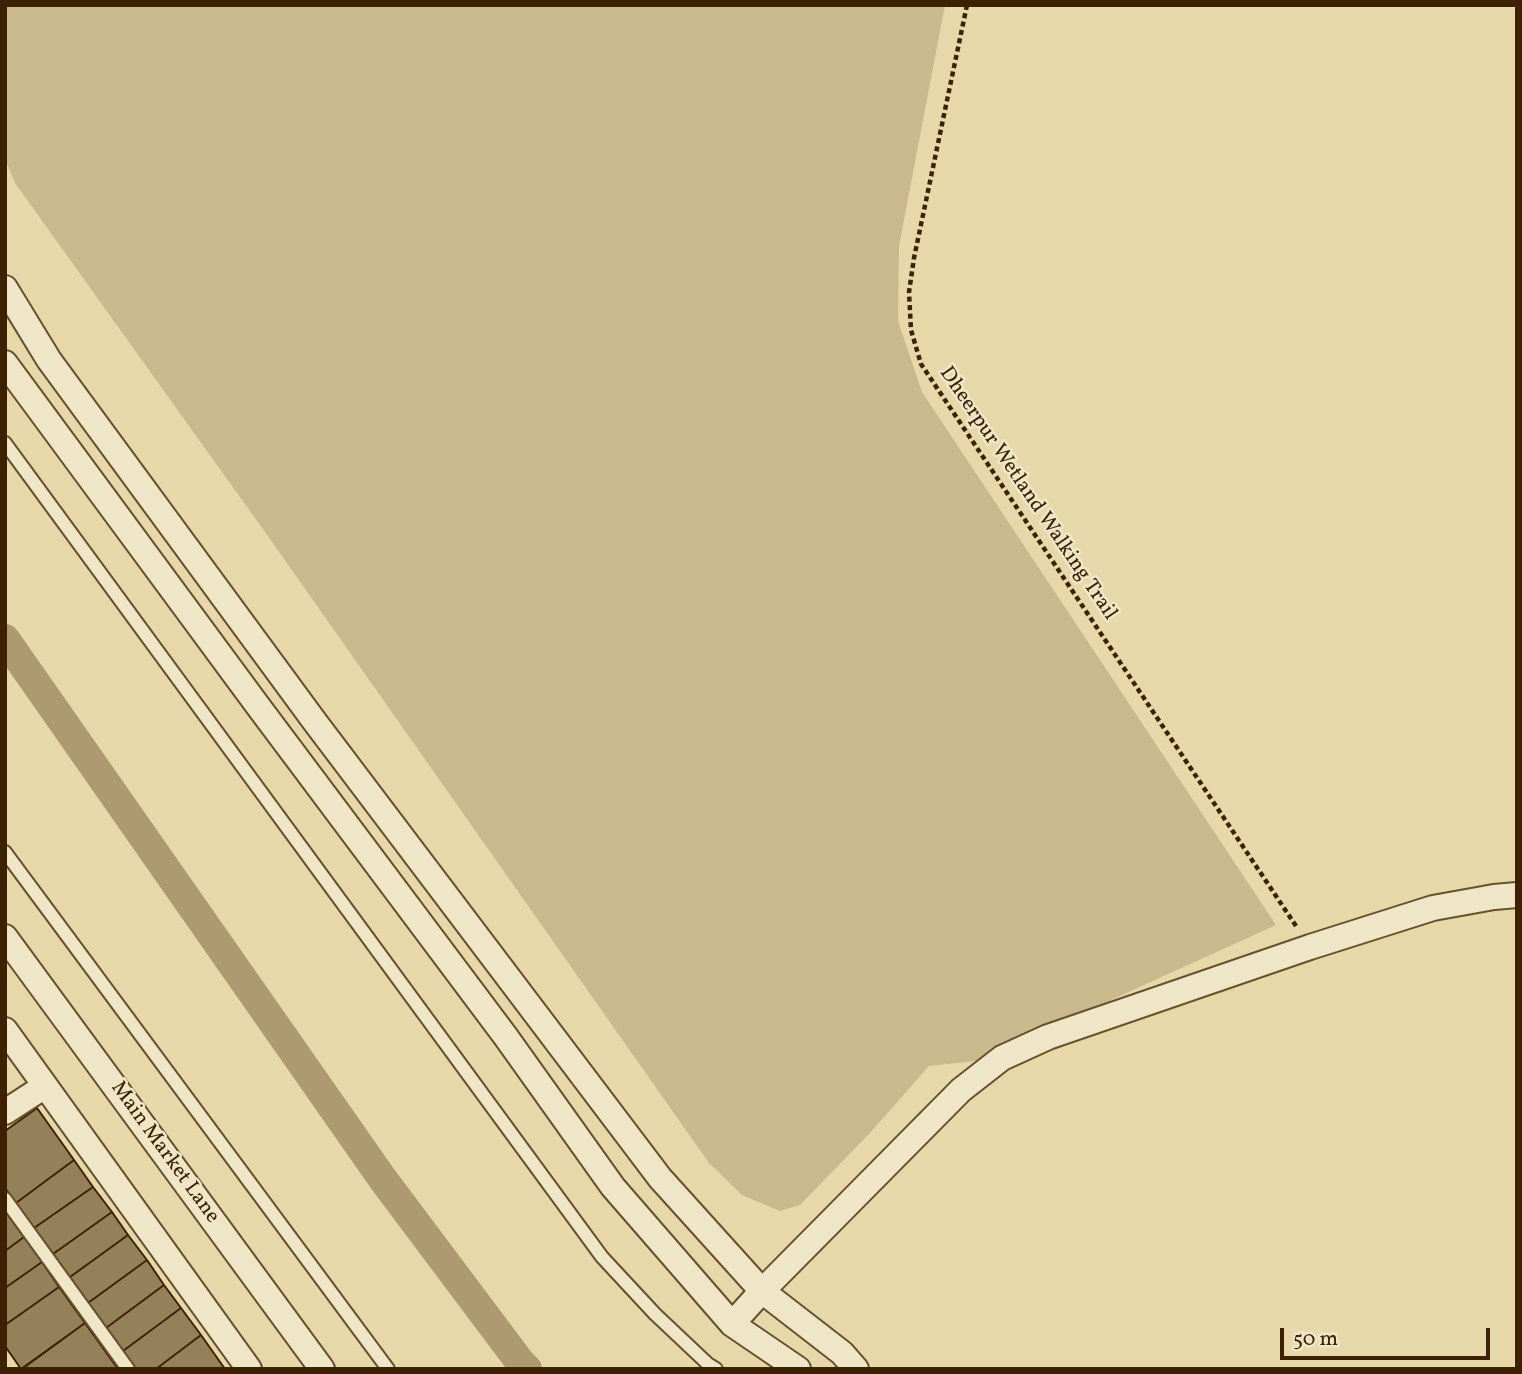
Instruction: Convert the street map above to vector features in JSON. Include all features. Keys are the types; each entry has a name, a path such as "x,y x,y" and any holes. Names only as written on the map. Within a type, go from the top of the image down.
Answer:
{"street":[{"path":"5,288 48,360 315,722 660,1178 762,1291 842,1353 856,1369"},
{"path":"5,363 506,1037 613,1187 732,1324 798,1369"},
{"path":"732,1324 961,1090 1002,1058 1048,1037 1433,908 1517,895"},
{"name":"Main Market Lane","path":"5,937 322,1369"},
{"path":"5,1030 249,1369"},
{"path":"5,1112 45,1086"}],"lane":[{"path":"5,443 602,1257 655,1314 716,1369"},
{"path":"5,852 388,1369"},
{"path":"5,1199 128,1369"}],"path":[{"name":"Dheerpur Wetland Walking Trail","path":"967,5 909,292 911,330 921,364 1310,947"}],"shaded area":[{"path":"5,5 945,5 899,246 898,321 922,392 1276,925 977,1061 929,1066 869,1134 800,1205 780,1211 742,1195 709,1163 270,539 15,183 5,159"}],"building":[{"path":"37,1108 74,1160 16,1203 5,1188 5,1131"},
{"path":"74,1160 93,1187 34,1228 16,1203"},
{"path":"93,1187 112,1212 53,1254 34,1228"},
{"path":"5,1211 24,1237 5,1251"},
{"path":"112,1212 128,1235 70,1277 53,1254"},
{"path":"128,1235 147,1260 88,1303 70,1277"},
{"path":"24,1237 42,1262 5,1288 5,1251"},
{"path":"147,1260 164,1285 106,1328 88,1303"},
{"path":"42,1262 59,1287 5,1325 5,1288"},
{"path":"164,1285 181,1308 123,1351 106,1328"},
{"path":"59,1287 85,1323 21,1369 5,1346 5,1325"},
{"path":"181,1308 201,1335 156,1369 136,1369 123,1351"},
{"path":"85,1323 118,1369 22,1369"},
{"path":"201,1335 225,1369 156,1369"}],"waterway":[{"path":"5,639 382,1178 527,1369"}]}
